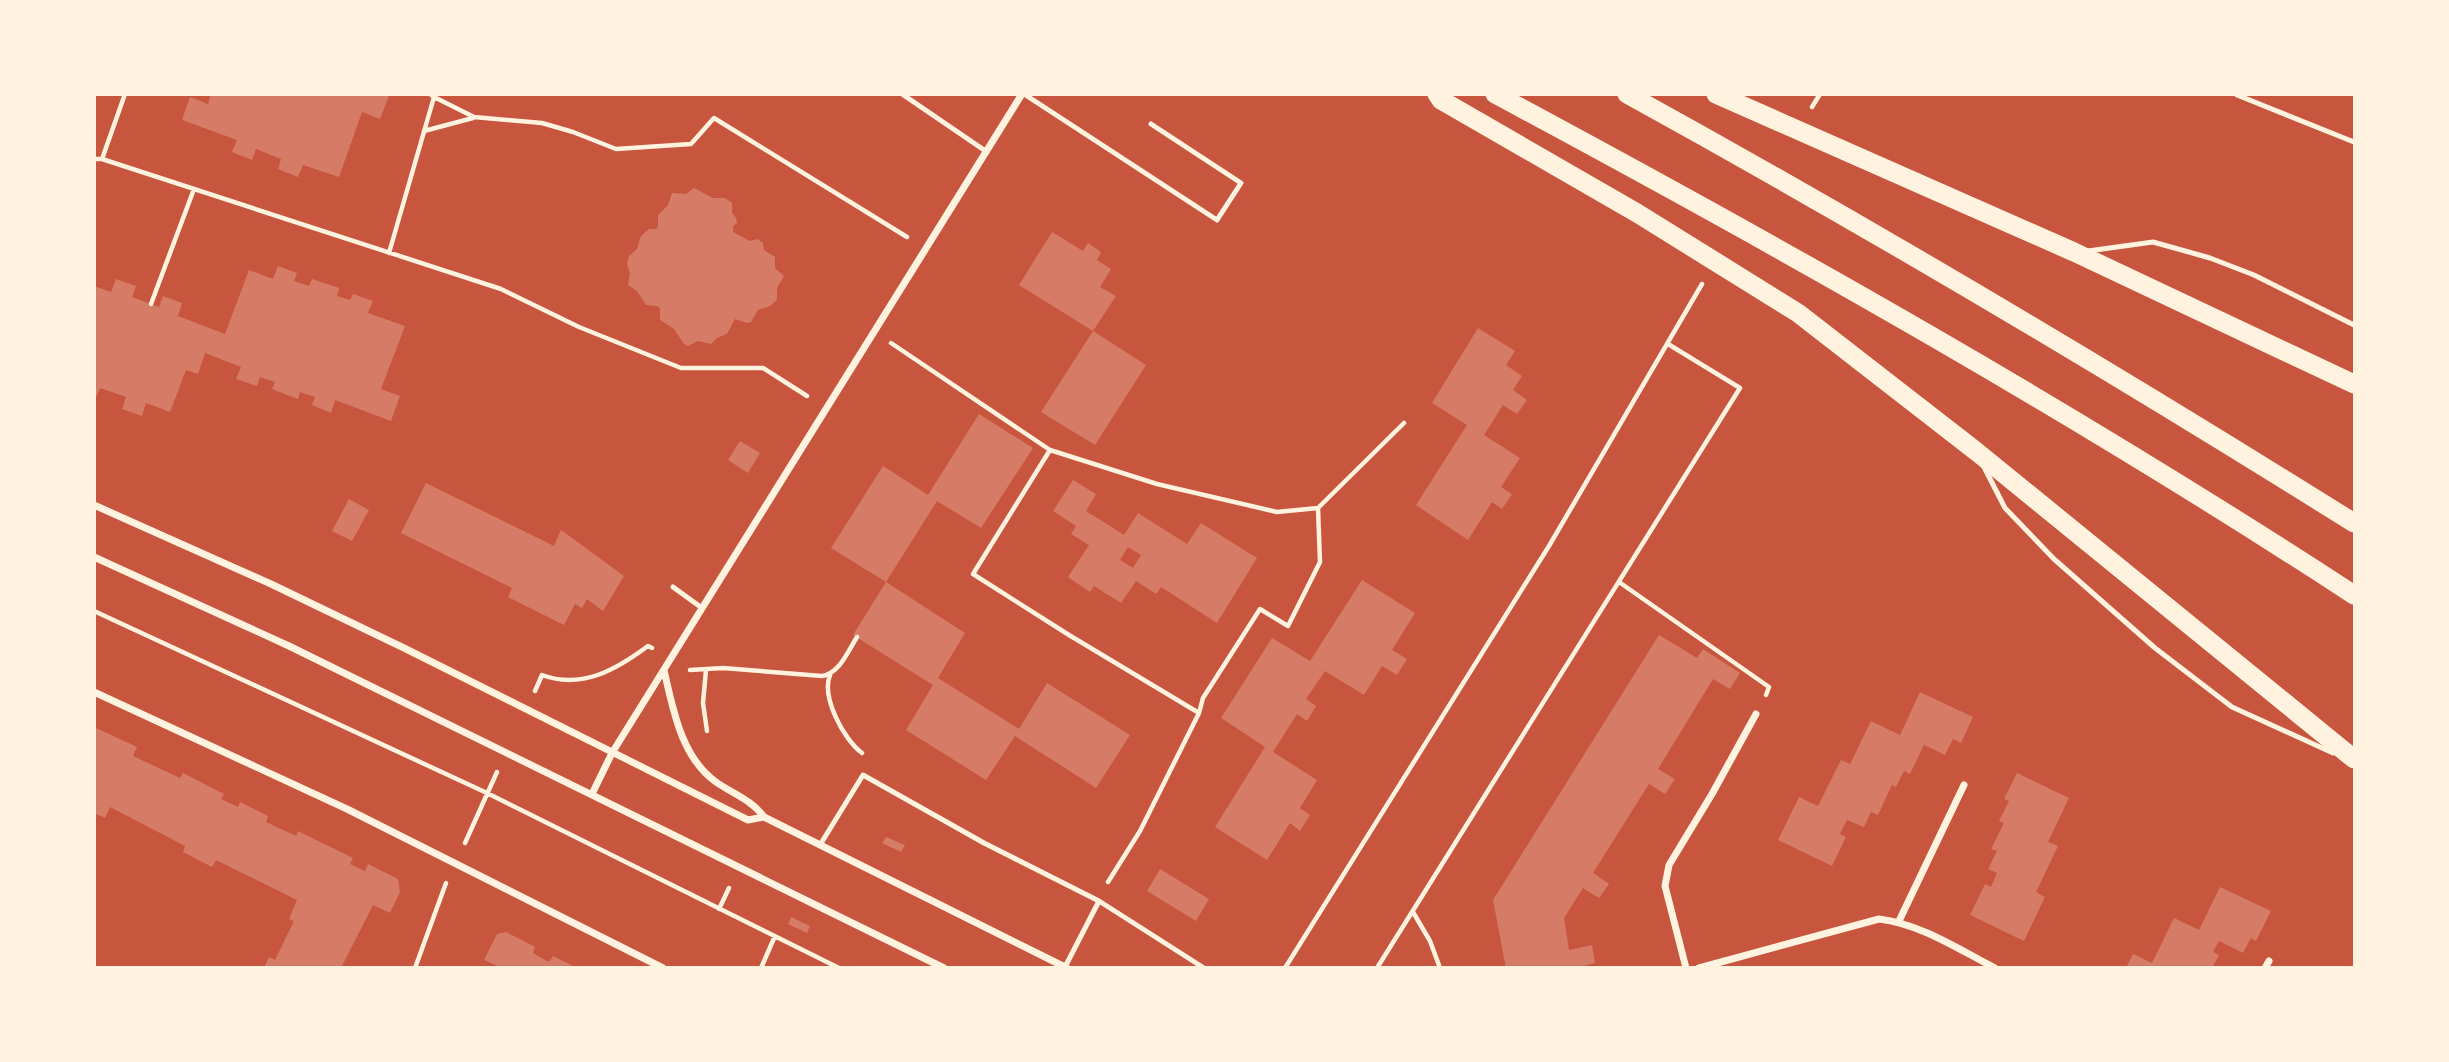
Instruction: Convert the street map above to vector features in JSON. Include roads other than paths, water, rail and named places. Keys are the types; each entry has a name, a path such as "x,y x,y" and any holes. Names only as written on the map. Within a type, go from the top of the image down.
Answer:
{"highway":[{"path":"1437,94 1441,100 1648,220 1798,313 1977,452 2354,760"},
{"path":"1495,94 1700,204 1897,315 2354,595"},
{"path":"1627,94 1804,193 2102,367 2354,523"},
{"path":"1716,94 2074,253 2354,384"}],"street":[{"path":"592,794 612,753 1023,94"},
{"path":"94,505 295,596 515,702 748,820 764,817"},
{"path":"94,557 264,634 944,968"},
{"path":"664,670 681,734 695,759 714,780 756,805 764,817 1066,967"},
{"path":"94,692 335,804 663,968"},
{"path":"1686,968 1665,886 1669,864 1713,794 1756,714"},
{"path":"1899,921 1964,785"},
{"path":"1699,968 1879,919 1899,921 1918,929 1995,968"}],"lane":[{"path":"902,94 987,152"},
{"path":"1023,94 1217,220 1241,183 1151,124"},
{"path":"2236,95 2354,142"},
{"path":"2074,253 2153,242 2210,258 2254,275 2354,325"},
{"path":"1977,452 2005,508 2054,559 2155,648 2232,707 2354,760"},
{"path":"674,587 702,608"},
{"path":"820,845 863,775 984,843 1099,901 1204,968"},
{"path":"1066,967 1099,901"}]}
